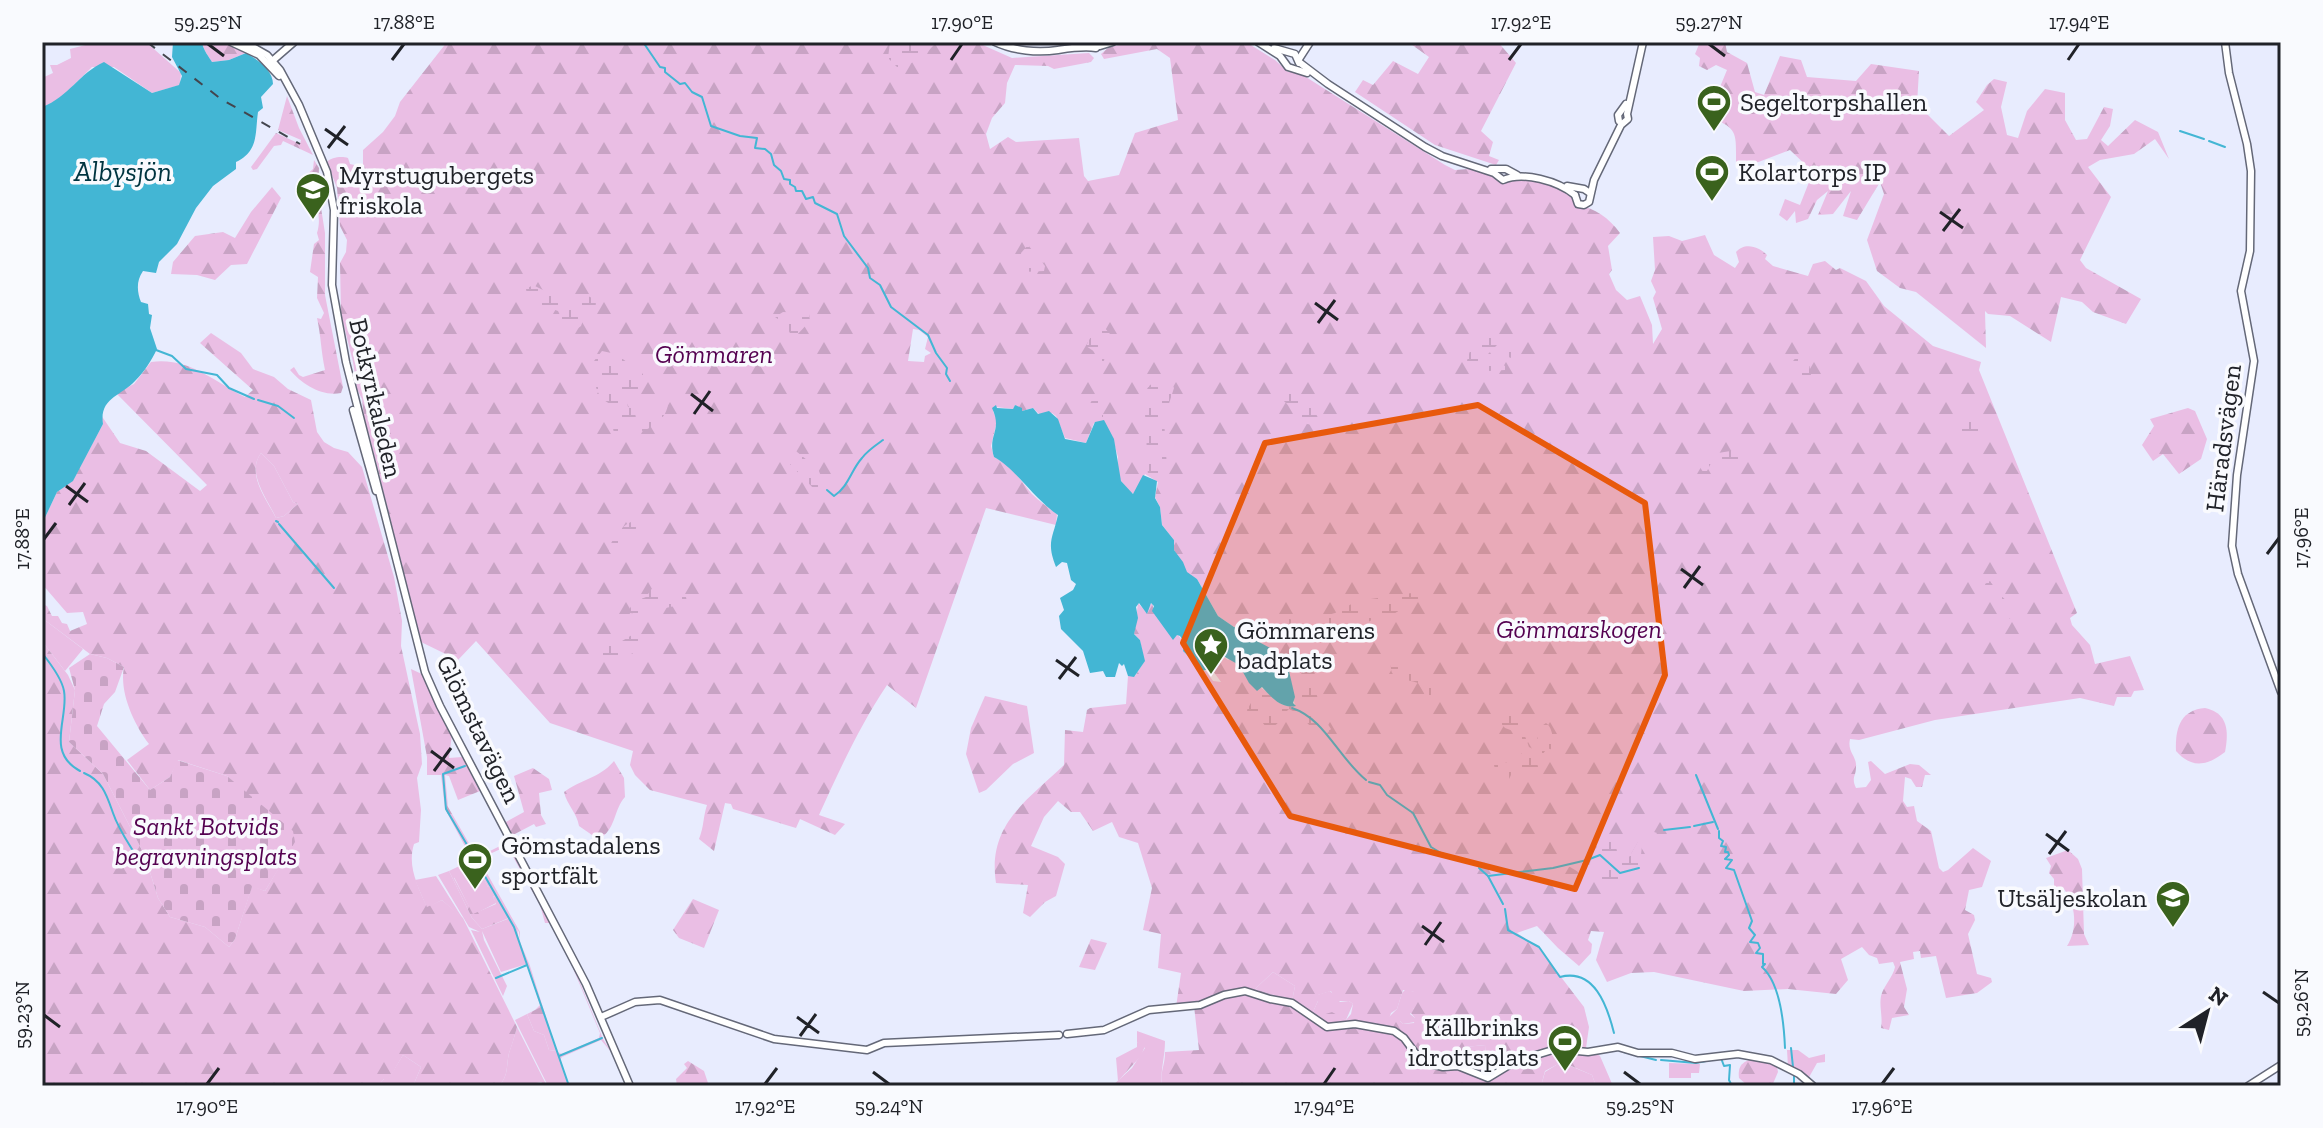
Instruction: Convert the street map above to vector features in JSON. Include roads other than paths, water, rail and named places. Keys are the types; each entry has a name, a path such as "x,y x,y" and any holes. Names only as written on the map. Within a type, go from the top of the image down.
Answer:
{"street":[{"name":"Botkyrkaleden","path":"231,42 271,61"},
{"name":"Botkyrkaleden","path":"244,42 262,52 280,75 318,147 329,180 334,210 334,297 352,389 378,494"},
{"path":"271,61 291,42"},
{"path":"271,61 291,42"},
{"path":"995,42 1038,51 1113,42"},
{"path":"1004,42 1040,47 1081,42"},
{"path":"1258,42 1294,60"},
{"path":"1265,42 1425,147 1459,162 1499,173 1504,180 1509,175 1582,192 1621,122 1628,119 1625,113 1641,42"},
{"path":"1294,60 1307,42"},
{"name":"Häradsvägen","path":"2225,42 2251,171 2250,251 2241,291 2255,367 2237,475 2232,551 2281,692"},
{"path":"262,52 271,55 280,51"},
{"name":"Botkyrkaleden","path":"288,89 327,186 331,218 330,296 362,447 378,494"},
{"path":"365,439 362,447 367,450 374,469"},
{"name":"Glömstavägen","path":"378,494 425,672 577,969 630,1086"},
{"path":"600,1018 635,1002 660,1000 760,1036 867,1050 884,1043 1059,1035 1062,1039 1067,1034 1098,1032 1149,1010 1200,1005 1241,991 1292,1003 1327,1027 1355,1024 1394,1031 1404,1038 1422,1062 1443,1067 1458,1066 1484,1078 1493,1077 1516,1061 1556,1049 1590,1052 1618,1047 1638,1053 1672,1053 1695,1059 1738,1054 1762,1057 1799,1074 1813,1086"},
{"path":"2248,1086 2281,1065"}],"water":[{"name":"Albysjön","path":"173,42 202,42 212,62 229,60 246,53 268,70 273,84 261,97 263,108 258,112 254,141 249,152 236,162 236,169 213,186 196,208 177,244 159,262 156,273 143,271 138,283 139,294 141,302 148,304 149,314 152,315 150,328 157,349 139,377 104,408 103,424 73,481 57,492 42,524 42,107 60,97 104,62 152,93 179,85 182,76 172,57"},
{"path":"996,405 997,408 1013,409 1015,405 1022,411 1033,408 1038,414 1049,411 1058,419 1065,439 1086,443 1095,422 1104,420 1114,439 1121,481 1133,494 1143,475 1157,481 1155,498 1160,507 1162,525 1174,540 1174,550 1187,572 1197,579 1218,616 1234,627 1251,632 1282,660 1289,671 1296,706 1281,704 1262,687 1257,691 1239,665 1218,653 1211,663 1211,669 1201,671 1183,651 1185,643 1180,636 1173,640 1152,611 1154,606 1151,603 1147,614 1139,603 1136,607 1138,618 1134,634 1140,640 1145,661 1134,677 1128,676 1124,664 1119,663 1115,677 1106,677 1103,671 1090,673 1083,651 1061,629 1059,616 1064,610 1060,598 1073,590 1076,584 1071,580 1067,563 1062,562 1056,567 1051,552 1058,515 994,457 992,443 996,422 992,408"}],"waterway":[{"path":"643,42 665,72 702,97 711,126 757,138 755,148 765,149 771,154 774,165 784,179 790,180 796,191 802,191 806,199 813,197 815,203 837,214 844,236 868,268 870,278 880,285 891,307 928,335 947,368 950,381"},
{"path":"2180,131 2204,139"},
{"path":"2209,141 2225,147"},
{"path":"156,350 172,356 186,369 217,375 229,388 254,399"},
{"path":"258,400 278,406 294,418"},
{"path":"827,490 834,496 839,492 864,455 883,440"},
{"path":"279,524 334,588"},
{"path":"42,653 64,691 63,754 80,771"},
{"path":"1292,708 1322,729 1366,780"},
{"path":"465,766 443,774 446,809 473,855"},
{"path":"84,773 96,780 103,790 117,824 135,854"},
{"path":"1696,775 1718,829"},
{"path":"1369,782 1380,785 1387,795 1413,813 1431,847 1467,861"},
{"path":"1694,826 1713,822"},
{"path":"1664,830 1690,827"},
{"path":"1719,831 1719,838 1723,841 1721,846 1726,847 1725,852 1729,855 1725,859 1732,860 1726,868 1734,870 1752,921 1749,928 1755,935 1750,942 1758,943 1760,948 1756,953 1763,954 1765,964 1762,967 1777,993 1785,1048"},
{"path":"1488,876 1553,868 1600,855 1620,873 1639,868"},
{"path":"475,859 514,927 569,1086"},
{"path":"1470,862 1478,865"},
{"path":"1479,868 1488,876 1503,904"},
{"path":"1505,909 1508,930 1539,947 1560,977 1572,976 1590,983 1603,1001 1614,1033"},
{"path":"496,978 527,965"},
{"path":"559,1056 602,1038"},
{"path":"1791,1048 1793,1067"},
{"path":"1624,1052 1656,1060"},
{"path":"1721,1058 1724,1066 1730,1065 1729,1080 1732,1086"},
{"path":"1661,1060 1696,1063 1711,1060"},
{"path":"1794,1075 1794,1086"}],"railway":[{"path":"147,42 221,99 300,144"}],"place":[{"name":"Segeltorpshallen","path":"1714,133"},
{"name":"Kolartorps IP","path":"1712,203"},
{"name":"Myrstugubergets friskola","path":"313,221"},
{"name":"Gömmarens badplats","path":"1211,676"},
{"name":"Gömstadalens sportfält","path":"475,891"},
{"name":"Utsäljeskolan","path":"2173,929"},
{"name":"Källbrinks idrottsplats","path":"1565,1073"}],"park label":[{"name":"Gömmaren","path":"714,354"},
{"name":"Gömmarskogen","path":"1579,629"},
{"name":"Sankt Botvids begravningsplats","path":"206,841"}]}
